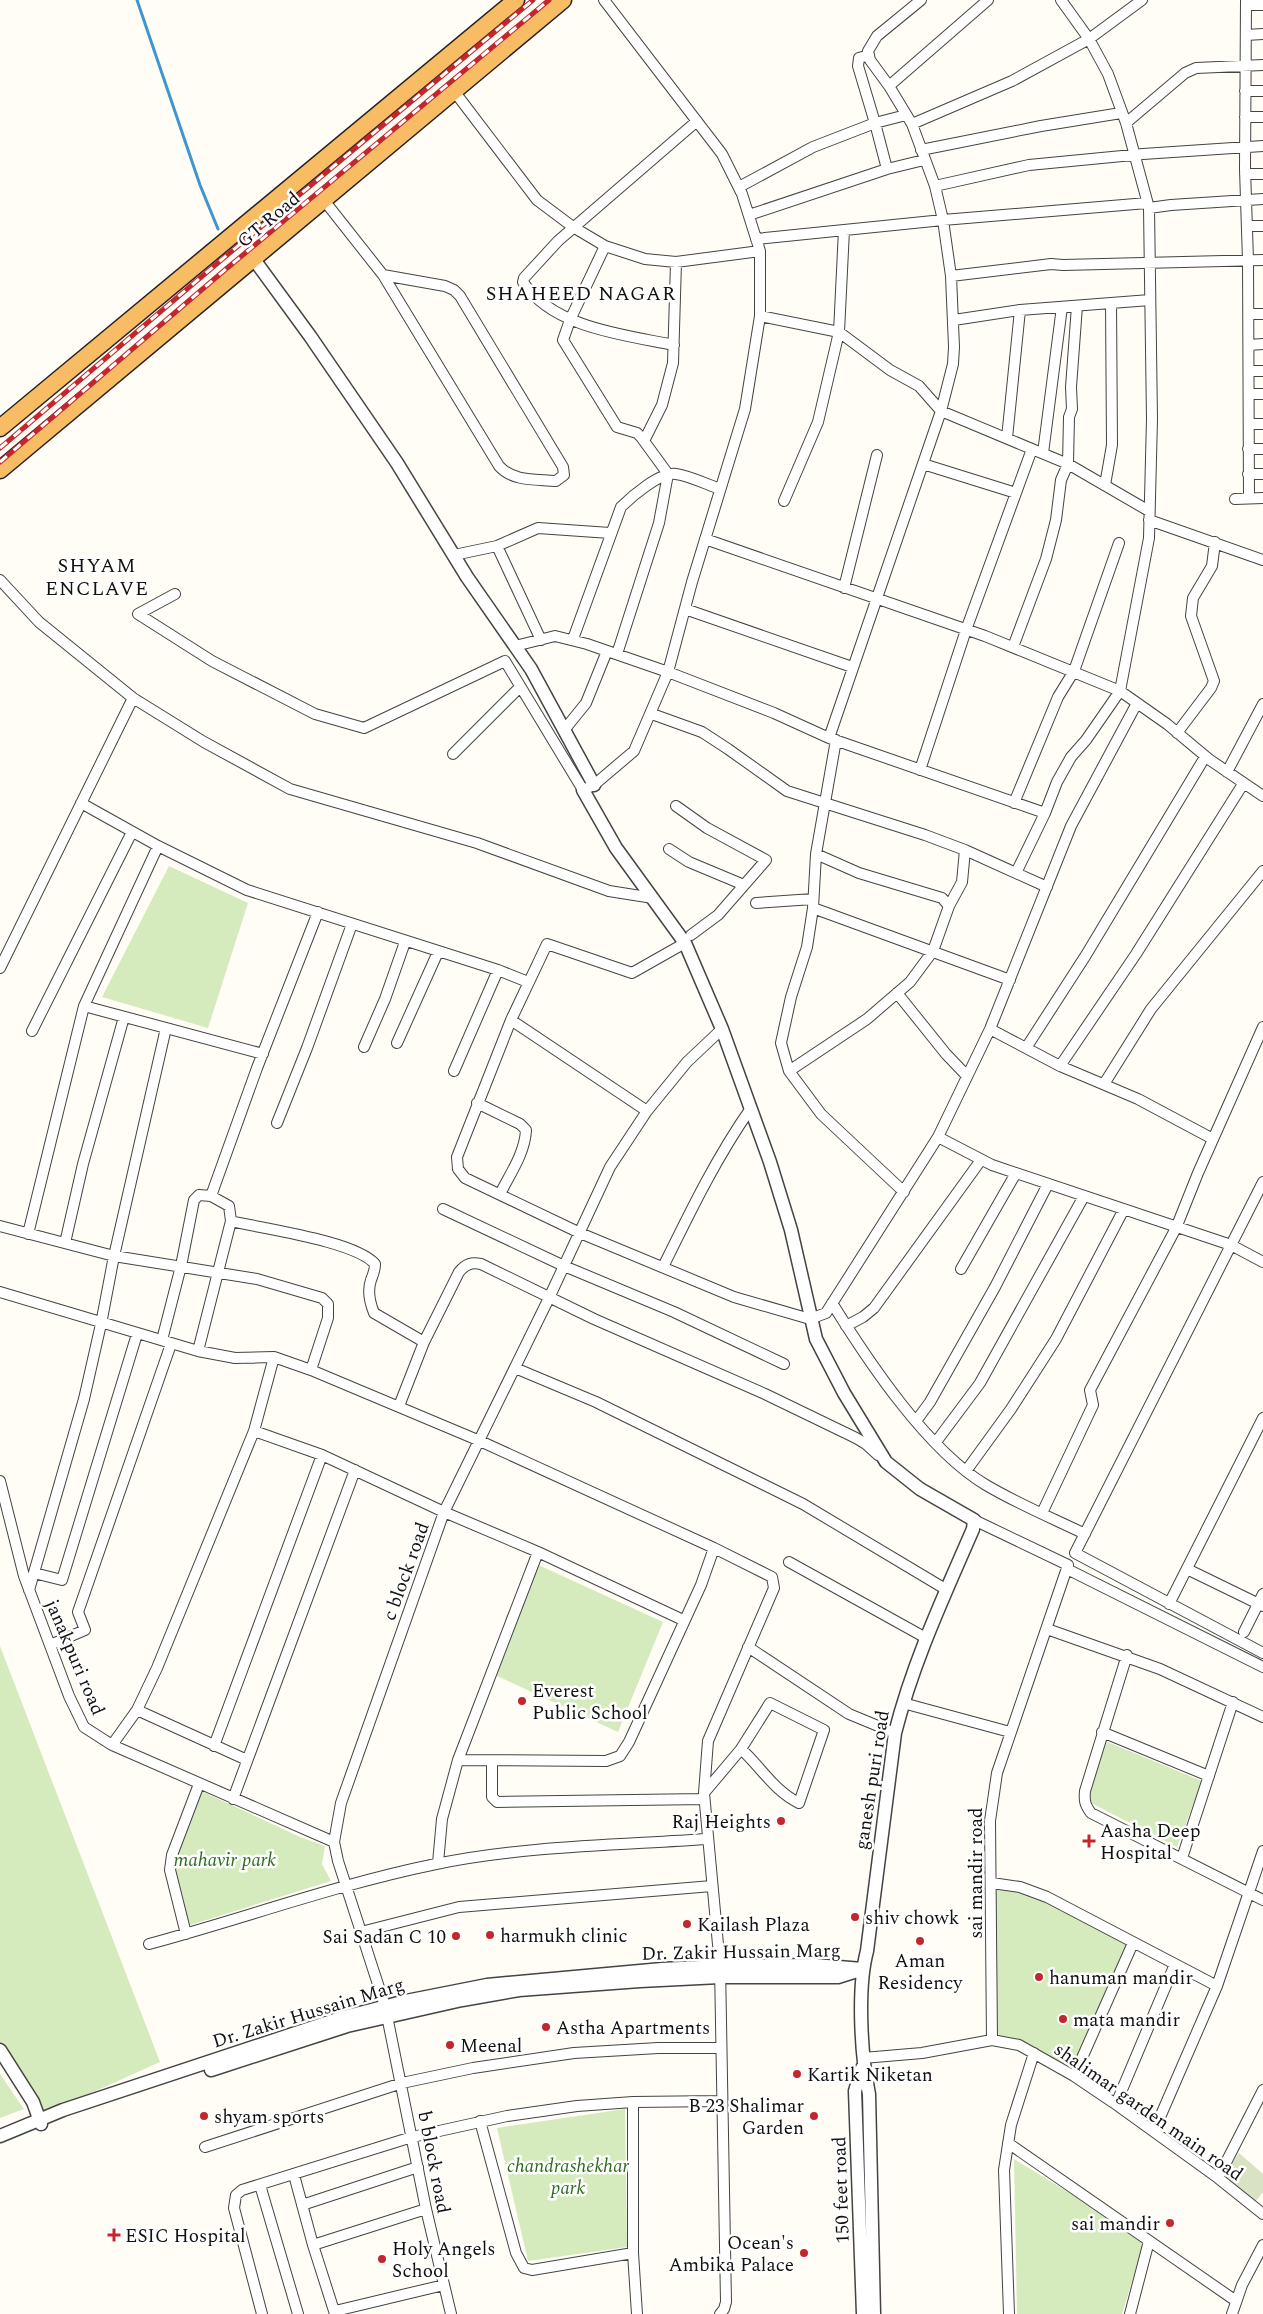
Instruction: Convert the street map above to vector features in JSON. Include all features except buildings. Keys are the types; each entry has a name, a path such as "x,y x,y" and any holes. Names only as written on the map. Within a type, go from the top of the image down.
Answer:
{"highway":[{"name":"GT Road","path":"0,428 516,0"},
{"name":"GT Road","path":"0,470 563,0"}],"street":[{"path":"589,788 634,751 652,714 668,672 705,539 745,409 760,316 760,251 739,188 722,154 604,0"},
{"path":"904,1192 821,1114 789,1071 781,1043 791,996 807,947 813,904 816,854 833,739 852,667 942,411 953,364 954,320 951,276 943,220 935,186 909,119 889,86 870,60 869,55 870,45 877,36 921,0"},
{"path":"889,86 988,0"},
{"path":"1016,873 1045,813 1057,782 1072,757 1120,691 1149,538 1152,419 1148,205 1124,118 1108,74 1089,39 1061,0"},
{"path":"739,188 813,147 875,123 909,119 1012,82 1089,39 1142,0"},
{"path":"1249,498 1250,371 1245,199 1246,3 1263,5"},
{"path":"1246,35 1263,34"},
{"path":"869,55 859,58 858,66 887,169"},
{"path":"921,150 1041,126 1124,118 1184,73 1196,68 1263,65"},
{"path":"454,91 537,200 573,227 605,246 645,258 676,262 760,251"},
{"path":"1245,91 1263,91"},
{"path":"1245,117 1263,117"},
{"path":"674,345 612,332 570,320 553,312 527,289 523,282 529,272 573,227 697,121"},
{"path":"935,186 1029,165 1263,146"},
{"path":"749,215 887,169 924,160"},
{"path":"1245,174 1263,174"},
{"path":"756,239 943,220 1263,198"},
{"path":"324,199 383,275 499,466 508,475 516,477 556,481 561,478 564,475 563,467 460,296 454,290 445,286 383,275"},
{"path":"1247,226 1263,226"},
{"path":"784,501 818,422 839,332 844,230"},
{"path":"565,729 586,703 612,652 659,523 668,474 637,433 617,427 564,340 570,320 605,246"},
{"path":"253,258 310,336 397,463 454,555 531,669 565,729 616,848 653,898 688,939 751,1108 791,1230 816,1339 844,1393 886,1462"},
{"path":"951,276 1051,264 1263,260"},
{"path":"644,441 662,405 673,363 676,262"},
{"path":"954,320 1020,310 1150,300"},
{"path":"1105,485 1112,445 1111,303"},
{"path":"1013,647 1046,559 1056,520 1061,480 1068,464 1069,417 1072,409 1071,387 1077,306"},
{"path":"1042,453 1062,307"},
{"path":"1007,438 1020,310"},
{"path":"1249,314 1263,314"},
{"path":"760,316 839,332 890,370 912,381 942,411 1068,464 1105,485 1149,516 1263,560"},
{"path":"1249,345 1263,344"},
{"path":"1250,371 1263,371"},
{"path":"1249,394 1263,394"},
{"path":"1249,424 1263,424"},
{"path":"920,770 966,630 1032,449"},
{"path":"1248,449 1263,449"},
{"path":"844,588 877,455"},
{"path":"923,464 1016,493"},
{"path":"573,640 610,533 621,507 631,498 668,474 676,474 720,489"},
{"path":"1248,474 1263,474"},
{"path":"1235,498 1263,498"},
{"path":"454,555 498,546 538,528 610,533"},
{"path":"705,539 1013,647 1074,670 1120,691 1177,733 1205,757 1263,796"},
{"path":"1177,733 1211,688 1214,681 1191,616 1193,598 1212,566 1216,542"},
{"path":"1014,803 1058,697 1074,670 1119,543"},
{"path":"498,546 541,640"},
{"path":"0,580 39,622 133,698 204,742 290,788 478,843 610,891 653,898"},
{"path":"175,594 138,614 212,661 315,714 364,728 505,661 589,788"},
{"path":"685,609 852,667"},
{"path":"515,646 555,636 612,652 774,713 833,739 1045,813"},
{"path":"453,754 520,686"},
{"path":"0,968 133,698"},
{"path":"676,806 707,828 766,859 718,915 688,939 632,973 547,944 511,1020 477,1103 457,1157 458,1169 465,1178 580,1233 734,1298 810,1319 826,1313 938,1137 990,1029 1071,826 1137,703"},
{"path":"1227,772 1263,704"},
{"path":"652,714 702,732 728,748 787,791 964,850 1047,887"},
{"path":"1026,1048 1086,955 1205,757"},
{"path":"1060,1066 1130,963 1243,784"},
{"path":"81,802 158,846 247,890 405,942 498,970 528,982"},
{"path":"32,1031 132,832"},
{"path":"28,1234 84,1006 158,846"},
{"path":"669,849 689,862 744,885"},
{"path":"789,1071 867,1019 910,982 934,951 949,906 962,882 964,850"},
{"path":"816,854 859,873 942,898 949,906"},
{"path":"1104,1084 1151,1010 1263,871"},
{"path":"756,903 813,904 1010,980"},
{"path":"211,1196 318,912"},
{"path":"277,1124 352,924"},
{"path":"364,1047 385,999 405,942"},
{"path":"397,1042 438,952"},
{"path":"454,1071 498,970"},
{"path":"897,993 946,1054 967,1076"},
{"path":"84,1006 263,1054"},
{"path":"65,1243 83,1164 124,1017"},
{"path":"511,1020 647,1111"},
{"path":"1042,1513 1093,1405 1090,1390 1176,1228 1212,1140 1263,1027"},
{"path":"29,1590 77,1428 102,1324 114,1256 166,1028"},
{"name":"c block road","path":"386,2012 345,1885 334,1842 341,1803 353,1767 444,1512 550,1298 610,1167 647,1111 687,1062 722,1029"},
{"path":"990,1029 1060,1066 1138,1099 1212,1140"},
{"path":"477,1103 520,1124 526,1130 526,1137 519,1156 500,1194"},
{"path":"663,1268 697,1197 751,1108"},
{"path":"938,1137 981,1160 1016,1174 1231,1246 1263,1262"},
{"path":"846,1326 863,1317 874,1308 981,1160"},
{"path":"960,1269 1016,1174"},
{"path":"1263,1182 1075,1553 1263,1653"},
{"path":"916,1420 930,1402 995,1287 1048,1184"},
{"path":"50,1645 85,1630 78,1612 166,1342 194,1200 200,1195 211,1196 229,1206 231,1221 198,1351"},
{"path":"936,1442 980,1383 1084,1196"},
{"path":"443,1208 564,1266 674,1312 784,1364"},
{"path":"966,1471 1010,1409 1056,1338 1124,1209"},
{"path":"231,1221 341,1246 370,1258 375,1264 375,1270 369,1283 369,1296 374,1313 424,1342"},
{"path":"0,1226 114,1256 257,1278 312,1294 328,1304 328,1318 311,1370"},
{"path":"400,1406 424,1342 459,1272 465,1265 480,1264 550,1298 765,1394 856,1438 866,1444 920,1489 974,1520 1068,1565 1067,1569 1263,1667"},
{"path":"0,1292 102,1324 198,1351 235,1358 274,1357 311,1370 480,1441 767,1573 774,1581 774,1588 708,1741 704,1796 720,1972 726,2302 720,2314"},
{"path":"832,1303 900,1402 936,1442 966,1471 986,1485 1085,1534"},
{"path":"34,1573 62,1580 137,1334"},
{"path":"112,1745 137,1710 157,1668 254,1431 274,1357"},
{"path":"515,1368 596,1402 778,1491 947,1590"},
{"path":"1169,1604 1263,1418"},
{"path":"254,1431 322,1455 444,1512 538,1552 683,1620"},
{"path":"214,1746 322,1455"},
{"path":"233,1799 354,1470"},
{"name":"janakpuri road","path":"0,1481 24,1576 69,1696 84,1727 112,1745 334,1842"},
{"name":"ganesh puri road","path":"862,1969 867,1951 895,1733 903,1703 926,1638 973,1528 974,1520"},
{"path":"458,1760 606,1761 620,1756 629,1742 683,1620 701,1585 714,1548"},
{"path":"438,1864 442,1819 458,1760 538,1552"},
{"path":"790,1562 926,1638"},
{"name":"sai mandir road","path":"992,2040 990,1821 997,1773 1048,1629 1067,1569"},
{"path":"1187,1569 1261,1601 1244,1632"},
{"path":"1048,1629 1127,1655 1263,1717"},
{"path":"748,1647 849,1714 895,1733"},
{"path":"1127,1655 1085,1791 1084,1800 1086,1807 1091,1813 1263,1900"},
{"path":"1182,1858 1233,1702"},
{"path":"704,1796 741,1749 770,1703 824,1730 799,1803 792,1800 764,1777 741,1749"},
{"path":"903,1703 1010,1732"},
{"path":"137,1710 248,1760"},
{"path":"1102,1732 1209,1776"},
{"path":"492,1761 492,1798 497,1802 704,1796"},
{"path":"186,1934 170,1870 172,1855 199,1784"},
{"path":"149,1944 345,1885 438,1864 496,1854 707,1839"},
{"path":"1154,2131 1217,1986 1263,1851"},
{"path":"992,1883 1020,1887 1047,1897 1217,1986"},
{"path":"361,1932 458,1907 712,1886"},
{"path":"1074,2076 1133,1943"},
{"path":"1116,2104 1175,1964"},
{"name":"Dr. Zakir Hussain Marg","path":"0,2136 38,2119 344,2017 386,2012 488,1985 662,1969 720,1972 815,1965 862,1969"},
{"name":"150 feet road","path":"862,1969 863,2062 869,2094 874,2314"},
{"name":"b block road","path":"386,2012 426,2208 451,2314"},
{"name":"shalimar garden main road","path":"863,2062 992,2040 1019,2045 1074,2076 1116,2104 1218,2178 1263,2214"},
{"path":"205,2147 402,2083 473,2068 574,2053 658,2048 721,2048"},
{"path":"0,2050 38,2119"},
{"path":"1009,2314 1004,2170 1011,2125 1034,2053"},
{"name":"150 feet road","path":"863,2062 855,2091 863,2314"},
{"path":"1218,2178 1263,2091"},
{"path":"262,2314 234,2201 236,2195 242,2190 412,2137 480,2121 577,2106 633,2102 722,2101"},
{"path":"633,2102 633,2253 637,2314"},
{"path":"480,2121 516,2253 524,2268 532,2270 633,2253"},
{"path":"1008,2143 1236,2301"},
{"path":"302,2205 418,2167"},
{"path":"294,2175 313,2245 335,2313 444,2285"},
{"path":"260,2185 298,2314"},
{"path":"313,2245 426,2208"},
{"path":"1130,2314 1149,2241"},
{"path":"1232,2314 1242,2285 1263,2245"}],"green space":[{"path":"169,866 248,903 208,1028 102,997"},
{"path":"534,1563 663,1622 618,1732 493,1674 506,1616"},
{"path":"0,1646 160,2062 58,2108 34,2114 0,2047"},
{"path":"1105,1741 1202,1781 1177,1847 1087,1801"},
{"name":"mahavir park","path":"197,1789 300,1837 325,1846 322,1864 331,1881 187,1926 172,1884 174,1847"},
{"path":"992,1883 1020,1887 1133,1943 1074,2076 1042,2057 992,2040"},
{"path":"0,2074 24,2109 0,2118"},
{"name":"chandrashekhar park","path":"625,2109 627,2247 528,2261 497,2128"},
{"path":"1239,2153 1263,2174 1263,2192 1254,2203 1222,2178"},
{"path":"1014,2159 1145,2239 1122,2314 1017,2314"}],"waterway":[{"path":"137,0 200,185 218,229"}],"railway":[{"path":"0,448 220,261 533,0"},
{"path":"0,462 226,269 549,0"}],"place":[{"name":"Everest Public School","path":"522,1701"},
{"name":"Raj Heights","path":"781,1821"},
{"name":"Aasha Deep Hospital","path":"1089,1841"},
{"name":"shiv chowk","path":"855,1917"},
{"name":"Kailash Plaza","path":"687,1924"},
{"name":"harmukh clinic","path":"490,1935"},
{"name":"Sai Sadan C 10","path":"456,1936"},
{"name":"Aman Residency","path":"920,1941"},
{"name":"hanuman mandir","path":"1039,1977"},
{"name":"mata mandir","path":"1063,2019"},
{"name":"Astha Apartments","path":"546,2027"},
{"name":"Meenal","path":"450,2045"},
{"name":"Kartik Niketan","path":"797,2074"},
{"name":"shyam sports","path":"204,2116"},
{"name":"B 23 Shalimar Garden","path":"814,2116"},
{"name":"sai mandir","path":"1170,2223"},
{"name":"ESIC Hospital","path":"114,2235"},
{"name":"Ocean's Ambika Palace","path":"804,2253"},
{"name":"Holy Angels School","path":"382,2259"}],"district":[{"name":"SHAHEED NAGAR","path":"581,293"},
{"name":"SHYAM ENCLAVE","path":"97,576"}]}
